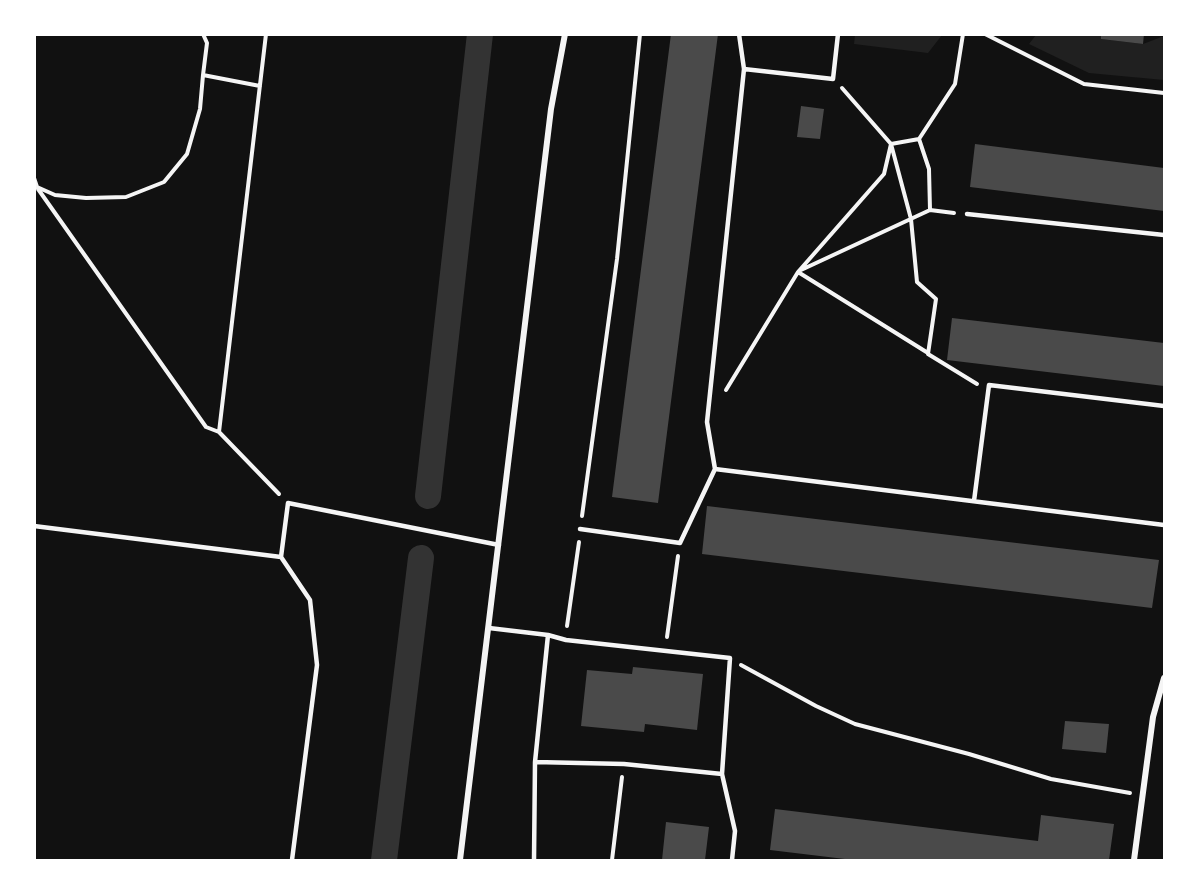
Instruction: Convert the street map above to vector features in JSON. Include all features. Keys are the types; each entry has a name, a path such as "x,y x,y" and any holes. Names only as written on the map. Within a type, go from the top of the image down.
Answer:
{"street":[{"path":"460,861 551,110 565,34"},
{"path":"1134,861 1153,717 1164,678"}],"lane":[{"path":"580,529 680,543 716,469 707,422 744,69 739,34"},
{"path":"744,69 833,79 838,34"},
{"path":"968,214 1164,235"},
{"path":"974,501 990,385 1164,405"},
{"path":"716,469 1164,525"},
{"path":"292,861 317,665 310,600 281,557 288,503 499,545"},
{"path":"34,526 281,557"},
{"path":"489,628 548,635 566,640 730,658 722,774 735,831 732,861"},
{"path":"534,861 535,762 548,635"},
{"path":"535,762 624,764 722,774"}],"path":[{"path":"37,187 55,195 116,198 126,197 164,182 187,154 200,110 207,43 203,34"},
{"path":"219,432 266,34"},
{"path":"598,397 617,259 640,34"},
{"path":"891,144 919,139 956,84 963,34"},
{"path":"985,34 1084,84 1164,93"},
{"path":"203,75 260,86"},
{"path":"833,79 891,144 911,219 917,282 936,299 928,354"},
{"path":"919,139 930,169 930,210"},
{"path":"725,392 798,272 884,174 891,144"},
{"path":"34,178 37,187 206,427 219,432 288,503"},
{"path":"798,272 930,210 968,214"},
{"path":"798,272 974,383 990,385"},
{"path":"666,650 680,543"},
{"path":"730,658 816,706 855,724 969,754 1051,779 1142,796"},
{"path":"612,861 624,764"}],"shaded area":[{"path":"855,34 942,35 928,53 854,44"},
{"path":"1036,35 1101,35 1101,39 1143,44 1164,36 1164,80 1089,73 1029,44"}],"building":[{"path":"671,34 718,34 658,503 612,497"},
{"path":"1101,34 1144,34 1143,44 1101,39"},
{"path":"801,106 824,109 820,139 797,137"},
{"path":"975,144 1164,168 1164,211 970,187"},
{"path":"952,318 1164,343 1164,386 947,360"},
{"path":"707,506 1159,560 1152,608 702,554"},
{"path":"633,667 703,674 697,730 645,724 644,732 581,726 587,670 632,674"},
{"path":"1065,721 1109,724 1106,753 1062,749"},
{"path":"775,809 1038,841 1041,815 1114,824 1109,860 853,860 770,850"},
{"path":"666,822 709,827 705,860 662,860"}],"waterway":[{"path":"428,496 480,34"},
{"path":"384,860 421,558"}]}
